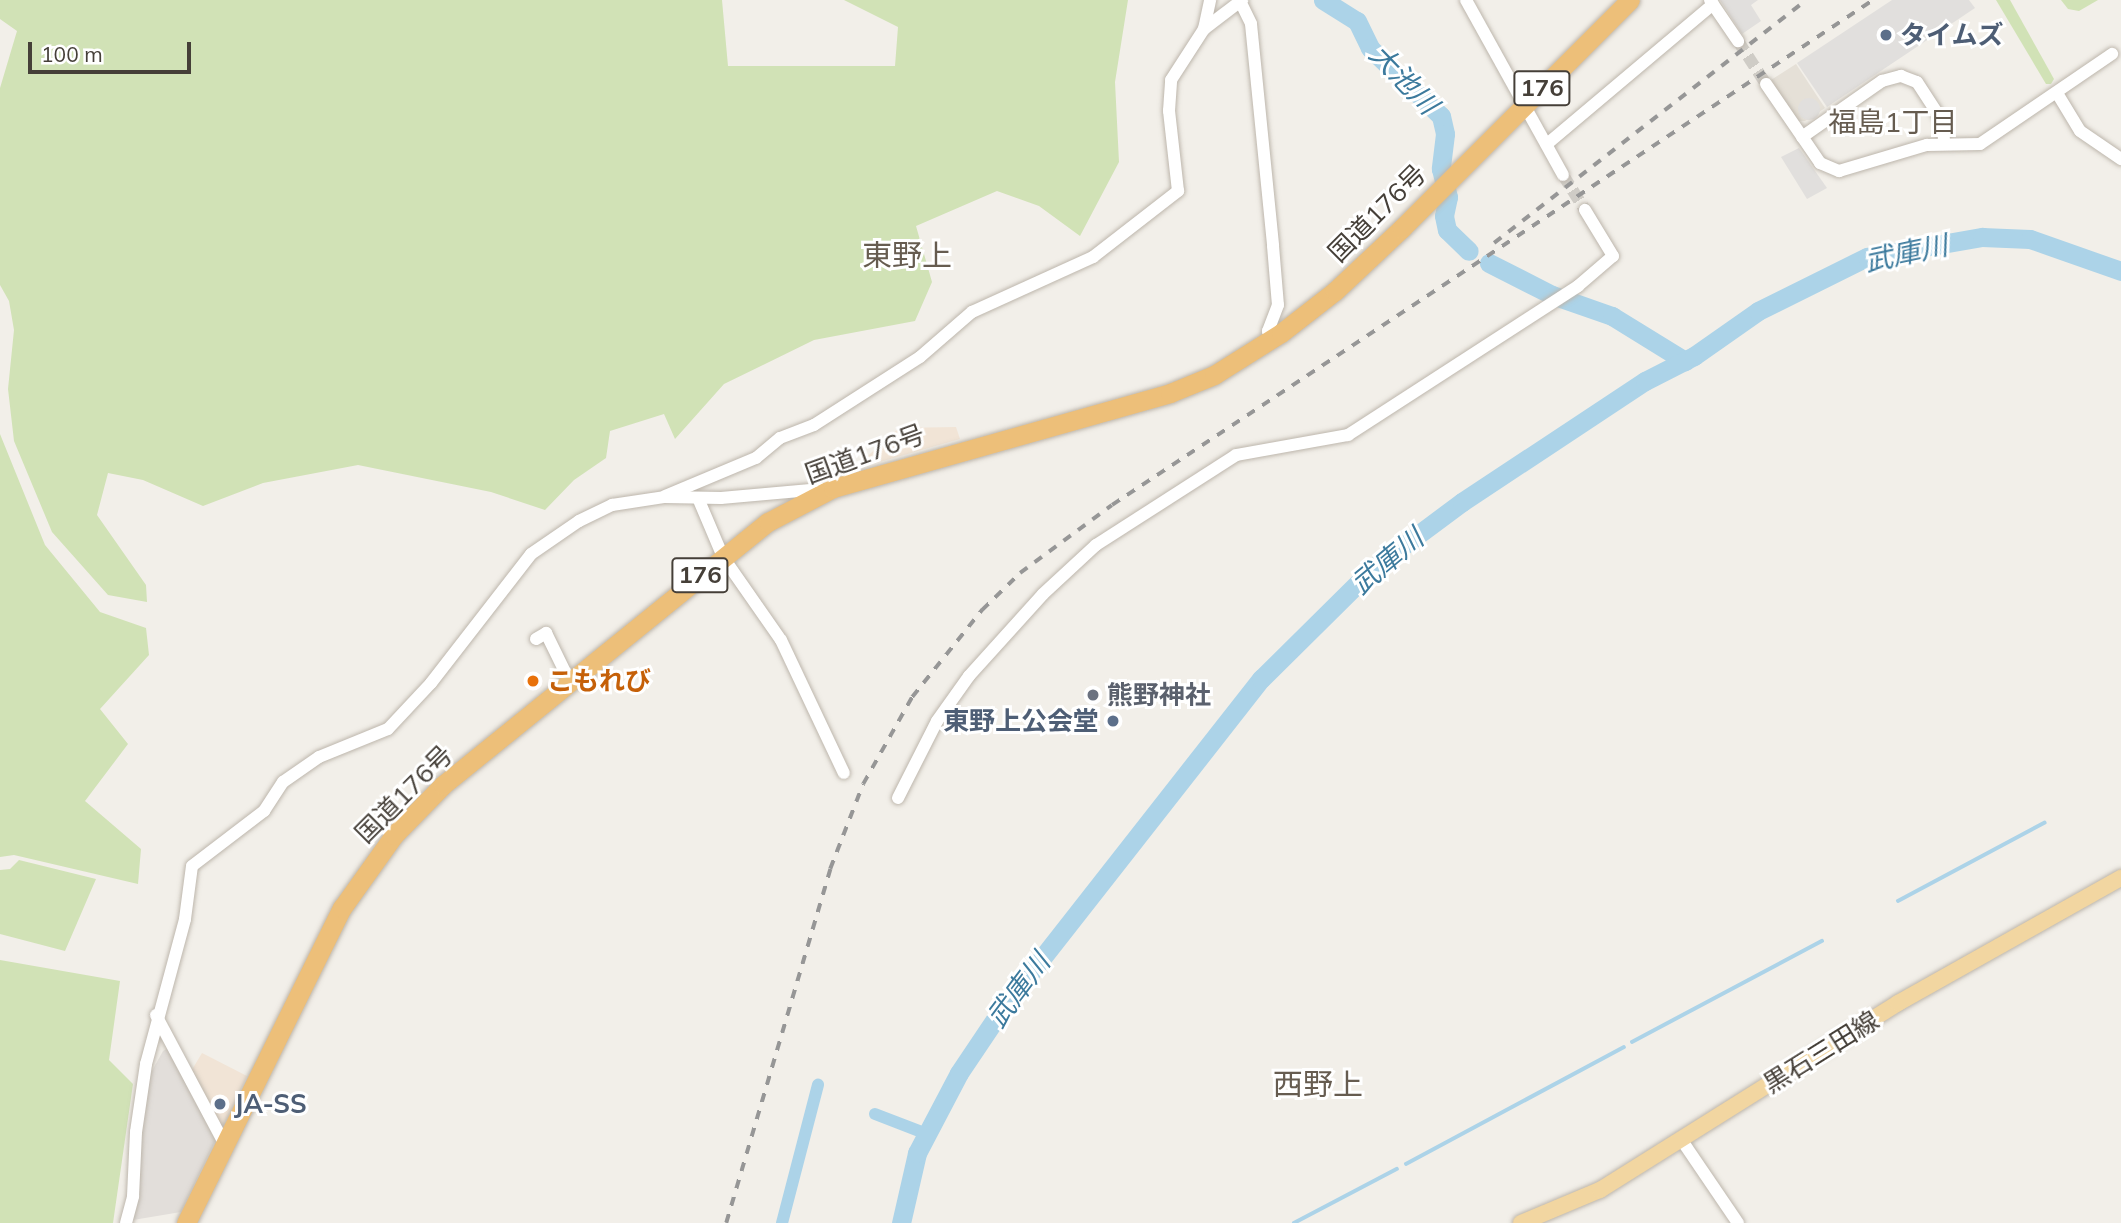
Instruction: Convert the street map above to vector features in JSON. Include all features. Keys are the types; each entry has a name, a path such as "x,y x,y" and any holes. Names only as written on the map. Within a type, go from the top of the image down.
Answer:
{"highway":[{"name":"国道176号","path":"186,1223 342,908 369,866 443,785 768,522 833,488 1170,393 1214,375 1271,339 1335,291 1630,0"}],"main road":[{"name":"黒石三田線","path":"1521,1223 1600,1190 1683,1142 1898,1003 2121,878"}],"street":[{"path":"1204,29 1210,0"},
{"path":"1466,0 1563,175"},
{"path":"664,497 756,458 780,438 814,425 920,357 972,312 1093,257 1178,191 1169,111 1171,80 1204,29 1241,1 1251,24 1273,246 1278,305 1268,331 1271,339"},
{"path":"1546,144 1711,2 1738,41"},
{"path":"1766,84 1820,163 1839,171 1891,153 1944,144 1980,144 2112,54"},
{"path":"1802,137 1882,81 1901,76 1917,82 1936,112 1944,128 1944,144"},
{"path":"2057,93 2080,131 2121,159"},
{"path":"898,798 937,721 969,676 1043,594 1096,545 1236,455 1348,435 1578,286 1613,256 1585,210"},
{"path":"126,1223 156,1015 185,919 187,882 192,866 204,854 264,811 283,782 319,757 388,729 431,683 531,554 612,505 664,497 698,498 833,488"},
{"path":"698,498 723,557 781,640 844,773"},
{"path":"536,639 546,633 570,682"},
{"path":"156,1015 225,1145"},
{"path":"1683,1142 1738,1223"}],"shaded area":[{"path":"1720,0 1758,0 1751,5 1761,21 1742,34"},
{"name":"タイムズ","path":"1892,0 1969,0 1975,8 1827,107 1797,63"},
{"path":"1796,64 1825,108 1805,121 1797,121 1771,80"},
{"path":"1809,98 1817,101 1820,109 1817,117 1809,120 1801,117 1798,109 1801,101"},
{"path":"1799,148 1827,188 1807,199 1781,157"},
{"path":"956,427 960,439 852,470 899,428"},
{"path":"170,1047 217,1137 181,1212 133,1220 147,1080 163,1051"},
{"name":"JA-SS","path":"202,1053 247,1076 221,1132 190,1073"}],"green space":[{"path":"0,0 722,0 728,66 895,66 898,27 844,0 1128,0 1115,82 1119,162 1080,236 1039,206 997,191 916,226 932,282 915,321 814,340 724,384 675,439 664,414 610,431 606,458 574,480 545,510 491,492 358,465 263,483 203,506 143,480 108,473 97,515 146,585 147,602 108,595 52,532 14,441 8,389 14,330 9,301 0,285 0,88 17,31 0,19"},
{"path":"1996,0 2010,0 2054,79 2051,84 2046,84"},
{"path":"2061,0 2098,0 2079,11 2068,9"},
{"path":"0,434 45,545 100,612 146,628 149,655 100,709 128,744 85,801 141,849 138,884 14,855 0,857"},
{"path":"19,860 96,879 65,951 0,934 0,870 10,869"},
{"path":"0,960 120,981 109,1060 133,1084 113,1223 0,1223"}],"waterway":[{"name":"大池川","path":"1323,0 1357,21 1370,48 1441,116 1445,134 1441,169 1448,197 1444,216 1447,230 1469,251"},
{"name":"武庫川","path":"901,1223 917,1153 959,1073 1002,1009 1261,679 1372,569 1462,502 1645,381 1694,356 1758,311 1867,257 1982,237 2030,239 2121,271"},
{"name":"大池川","path":"1489,263 1552,295 1612,316 1685,361"},
{"path":"1898,901 2044,823"},
{"path":"1632,1042 1822,941"},
{"path":"1406,1164 1624,1047"},
{"path":"782,1223 818,1085"},
{"path":"875,1114 927,1134"},
{"path":"1294,1223 1397,1169"}],"tunnel":[{"path":"1738,41 1766,84"},
{"path":"1563,175 1585,210"}],"railway":[{"path":"1494,243 1806,0"},
{"path":"726,1223 830,869 863,784 912,697 982,610 1020,573 1112,505 1873,0"}],"place":[{"name":"タイムズ","path":"1886,35"},
{"name":"こもれび","path":"533,681"},
{"name":"熊野神社","path":"1093,695"},
{"name":"東野上公会堂","path":"1113,721"},
{"name":"JA-SS","path":"220,1104"}],"district":[{"name":"福島1丁目","path":"1893,122"},
{"name":"東野上","path":"907,255"},
{"name":"西野上","path":"1318,1084"}]}
